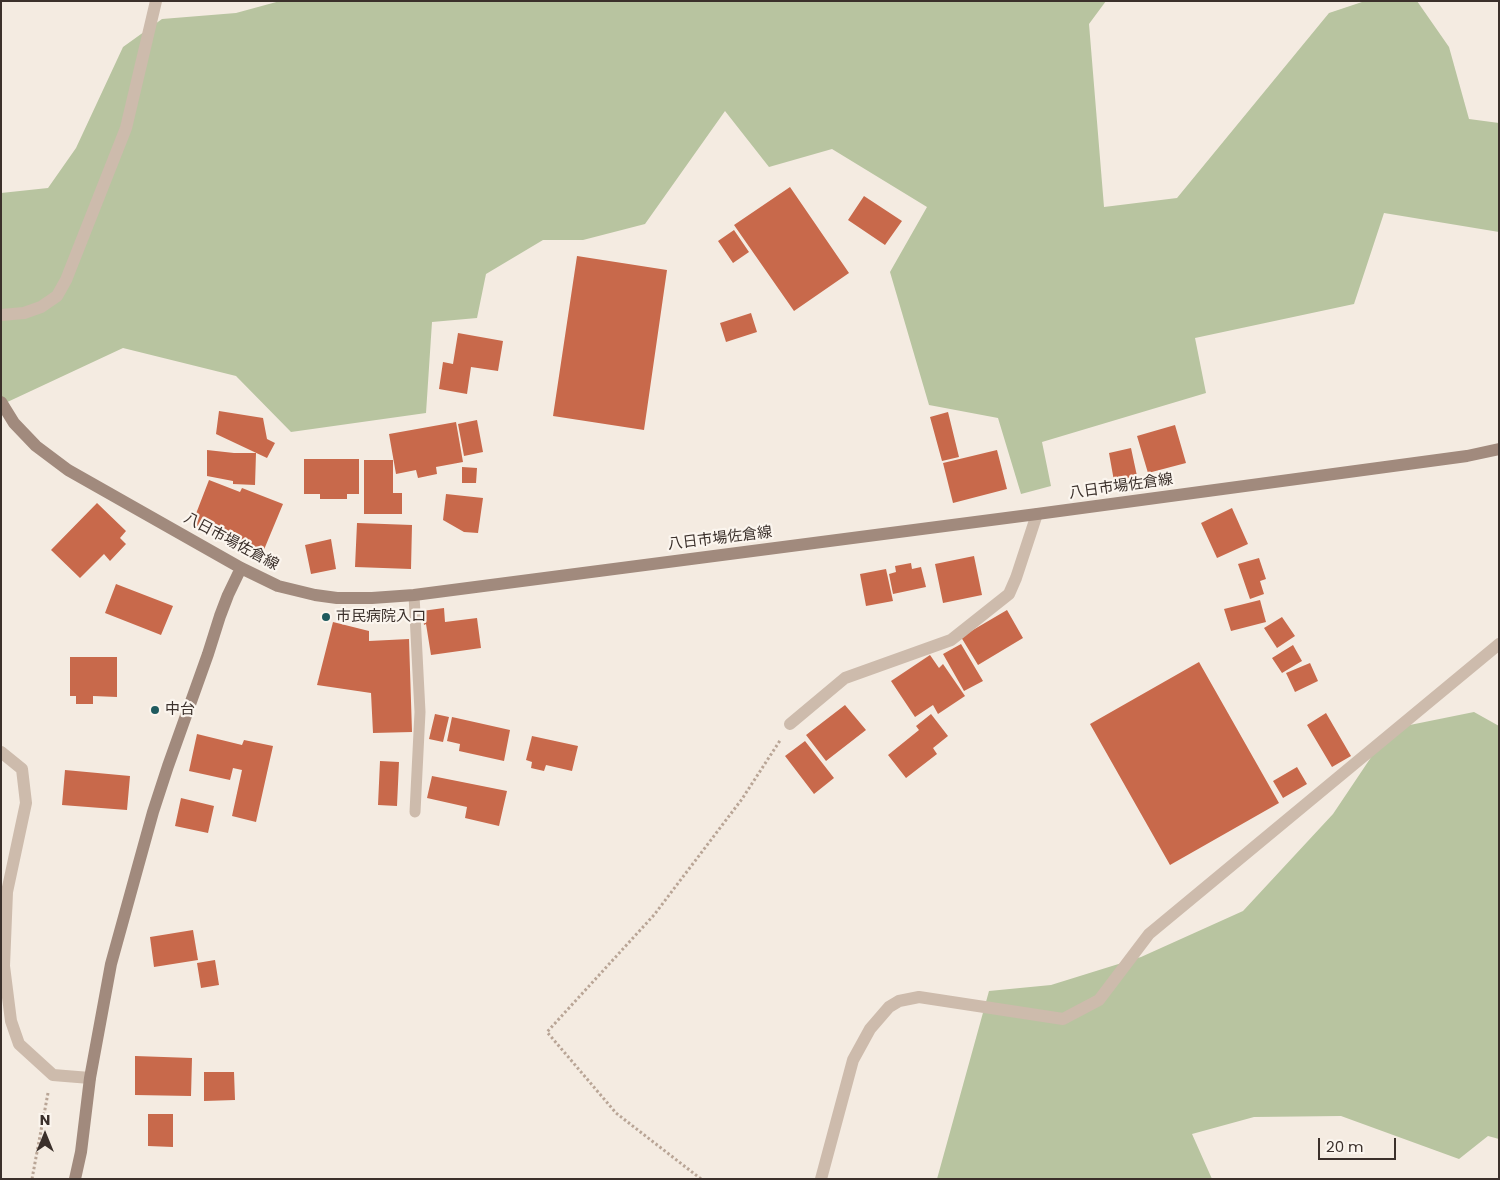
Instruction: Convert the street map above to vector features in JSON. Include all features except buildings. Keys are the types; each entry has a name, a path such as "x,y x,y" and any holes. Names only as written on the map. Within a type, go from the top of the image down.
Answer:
{"main road":[{"name":"八日市場佐倉線","path":"1,402 14,423 36,446 68,470 241,568 278,586 337,598 414,595 1037,514 1467,456 1499,449"},
{"path":"75,1179 81,1152 90,1078 111,964 153,812 168,766 220,616 241,568"}],"street":[{"path":"1,315 24,313 41,307 57,296 66,280 126,128 156,1"},
{"path":"790,724 846,678 951,640 1009,594 1037,514"},
{"path":"821,1179 852,1060 870,1029 889,1007 899,1000 920,997 1063,1019 1099,1000 1149,934 1499,644"},
{"path":"1,752 22,769 26,803 7,892 4,966 11,1021 19,1044 53,1075 90,1078"}],"lane":[{"path":"414,595 420,712 415,812"}],"path":[{"path":"700,1179 616,1113 547,1032 654,915 742,799 790,724"},
{"path":"32,1179 53,1075"}],"green space":[{"path":"280,1 1106,1 1089,24 1104,207 1177,198 1329,13 1365,1 1417,1 1449,47 1469,119 1499,123 1499,232 1384,213 1354,304 1195,338 1206,393 1042,442 1051,486 1021,494 998,418 929,405 890,272 927,207 832,149 769,167 725,111 645,224 583,240 543,240 486,274 477,318 432,322 426,413 291,432 236,376 123,348 1,405 1,193 48,188 76,148 123,47 162,19 236,13"},
{"path":"1474,712 1499,726 1499,1139 1488,1136 1459,1159 1341,1116 1254,1117 1192,1134 1212,1179 937,1179 989,991 1051,985 1141,957 1243,911 1333,814 1390,729"}],"place":[{"name":"市民病院入ロ","path":"326,617"},
{"name":"中台","path":"155,710"}]}
